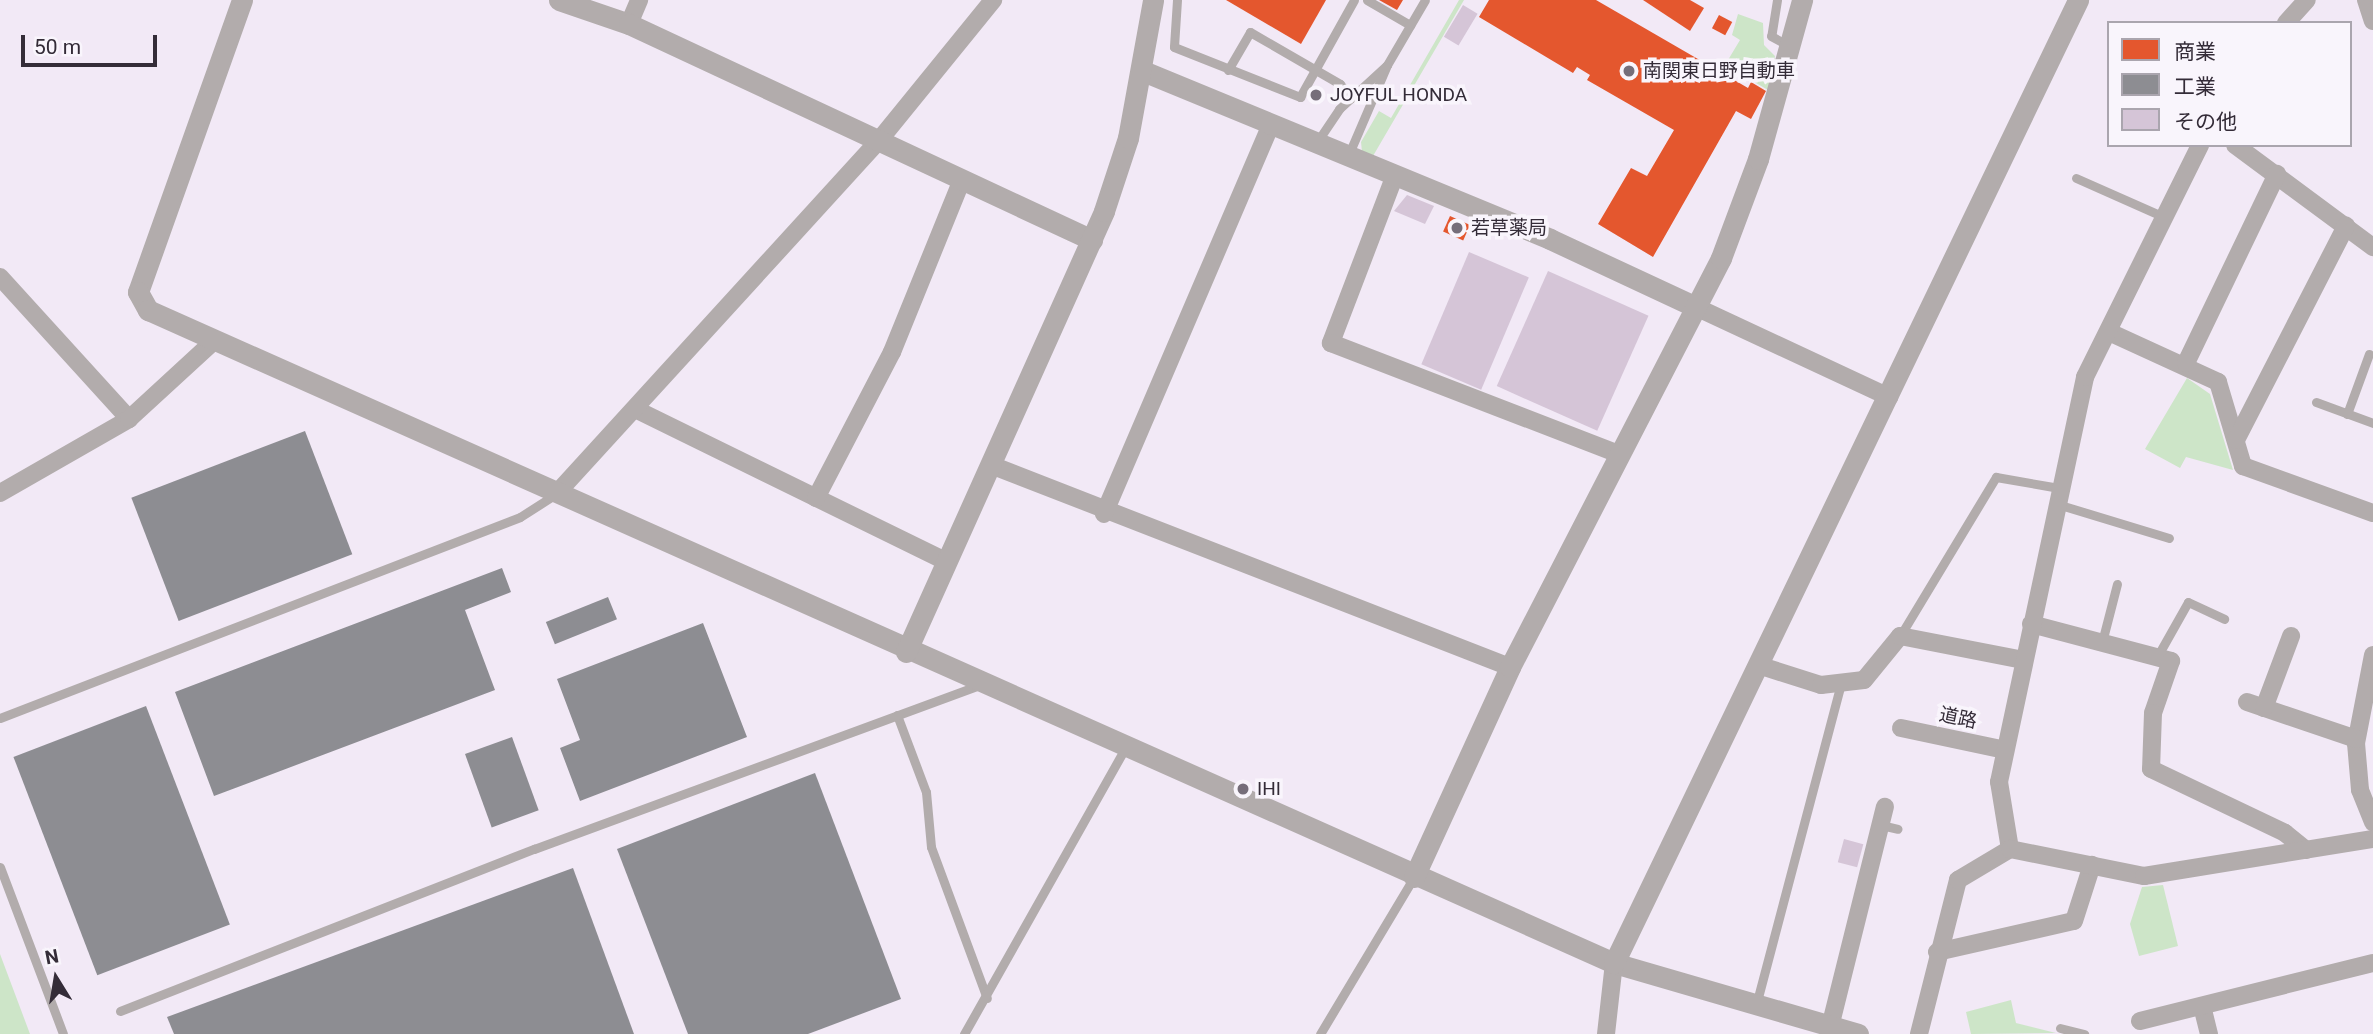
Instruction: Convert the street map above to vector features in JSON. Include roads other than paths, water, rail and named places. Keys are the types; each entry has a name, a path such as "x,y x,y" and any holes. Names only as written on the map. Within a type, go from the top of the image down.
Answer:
{"street":[{"path":"242,0 138,292 148,310 979,685 1614,963 1756,1007 1858,1034"},
{"path":"559,0 629,24 881,138 962,180 1092,240"},
{"path":"629,24 639,0"},
{"path":"557,493 881,138 993,0"},
{"path":"906,652 1092,240 1119,169 1143,71 1153,0"},
{"path":"1414,877 1510,667 1618,454 1698,308 1741,208 1802,0"},
{"path":"1606,1034 1614,963 2078,0"},
{"path":"2288,21 2307,0"},
{"path":"2366,0 2373,21"},
{"path":"1143,71 1395,175 1698,308 1889,397"},
{"path":"1104,514 1271,124"},
{"path":"2010,849 1999,782 2057,495 2085,377 2199,147"},
{"path":"2238,147 2373,247"},
{"path":"2186,363 2277,174"},
{"path":"1395,175 1331,343 1618,454"},
{"path":"816,498 892,352 962,180"},
{"path":"2236,440 2346,226"},
{"path":"0,277 129,419"},
{"path":"2109,332 2186,363 2218,382 2243,466 2373,513"},
{"path":"0,493 129,419 215,340"},
{"path":"635,409 947,562"},
{"path":"991,465 1104,514 1510,667"},
{"path":"2031,624 2171,661 2154,713 2151,769 2285,833 2306,850"},
{"path":"1758,665 1821,685 1840,684 1871,677 1900,636 2023,660"},
{"path":"2264,708 2291,636"},
{"path":"2373,655 2356,740 2360,790 2373,823"},
{"path":"2247,702 2356,740"},
{"name":"道路","path":"1901,728 2005,750"},
{"path":"1830,1027 1889,827 1885,807"},
{"path":"1919,1034 1937,952 1958,880 2010,849 2144,876 2373,839"},
{"path":"1937,952 2074,921 2092,865"},
{"path":"2137,1027 2202,1006 2373,963"},
{"path":"2202,1006 2209,1034"}],"lane":[{"path":"1177,0 1174,47 1300,97 1354,0"},
{"path":"1367,0 1410,25"},
{"path":"1349,156 1387,65 1425,0"},
{"path":"1777,0 1771,36 1789,46"},
{"path":"1228,70 1250,32 1316,70 1351,98"},
{"path":"1317,143 1351,98 1387,65"},
{"path":"2076,178 2164,217"},
{"path":"2347,414 2369,354"},
{"path":"2316,402 2373,422"},
{"path":"1900,636 1996,477 2057,495 2168,538"},
{"path":"0,718 520,517 557,493"},
{"path":"2102,642 2117,584"},
{"path":"2157,657 2188,602 2224,619"},
{"path":"1756,1007 1840,684"},
{"path":"120,1011 979,685"},
{"path":"897,715 926,792 931,847 987,998"},
{"path":"964,1034 987,998 1125,748"},
{"path":"0,867 63,1034"},
{"path":"1320,1034 1414,877"},
{"path":"2060,1028 2084,1034"}],"place":[{"name":"南関東日野自動車","path":"1629,71"},
{"name":"JOYFUL HONDA","path":"1316,95"},
{"name":"若草薬局","path":"1457,228"},
{"name":"IHI","path":"1243,789"}]}
